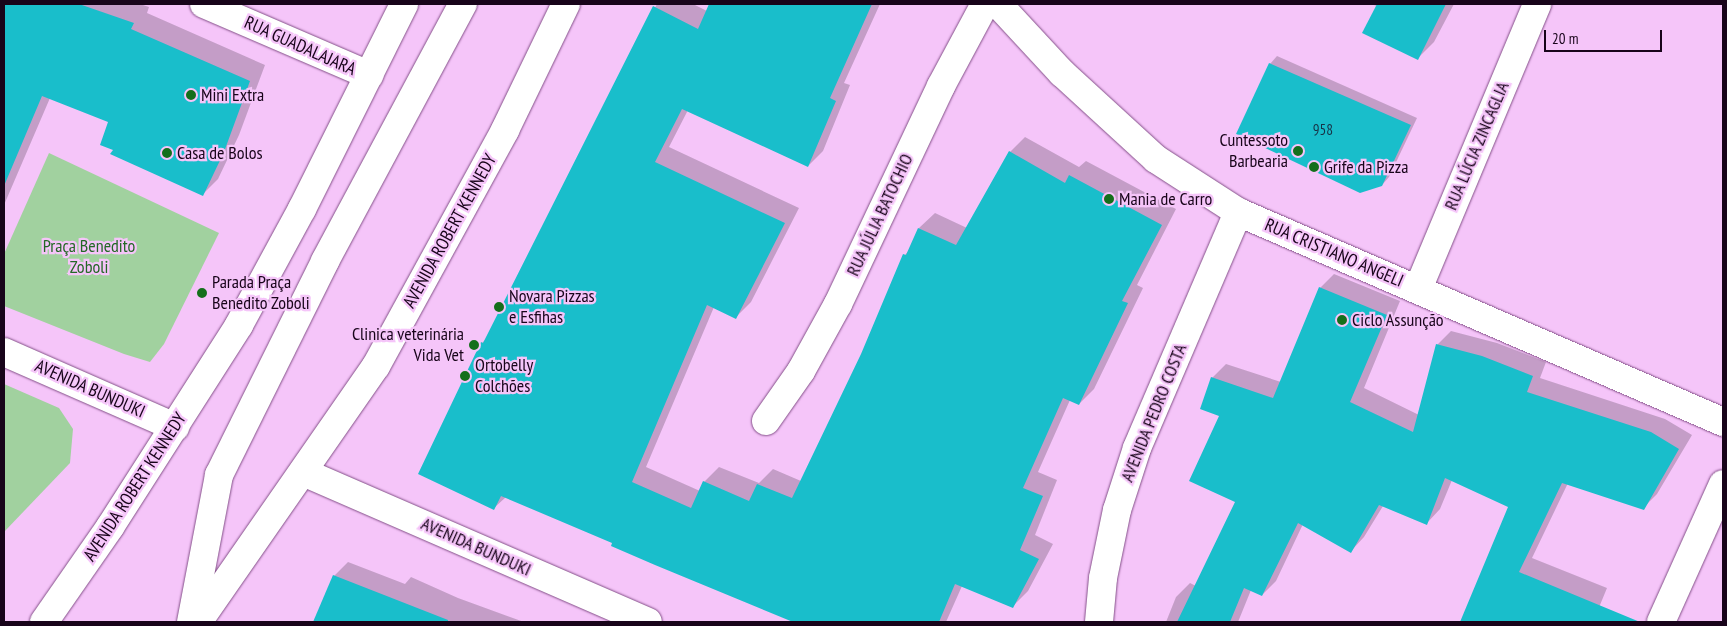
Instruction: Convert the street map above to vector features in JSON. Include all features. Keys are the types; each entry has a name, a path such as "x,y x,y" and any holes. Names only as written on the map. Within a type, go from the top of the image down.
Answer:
{"street":[{"name":"RUA GUADALAJARA","path":"204,4 368,75"},
{"name":"AVENIDA ROBERT KENNEDY","path":"44,622 110,527 239,325 302,209 404,4"},
{"path":"191,622 219,475 325,261 463,4"},
{"name":"AVENIDA ROBERT KENNEDY","path":"198,622 376,366 505,130 566,4"},
{"name":"RUA JÚLIA BATOCHIO","path":"766,421 801,371 838,304 941,86 985,4"},
{"name":"RUA CRISTIANO ANGELI","path":"998,4 1062,73 1156,159 1238,212 1723,422"},
{"name":"RUA LÚCIA ZINCAGLIA","path":"1418,290 1537,4"},
{"name":"AVENIDA PEDRO COSTA","path":"1099,622 1103,578 1117,510 1138,448 1238,212"},
{"name":"AVENIDA BUNDUKI","path":"4,352 175,427"},
{"name":"AVENIDA BUNDUKI","path":"303,472 648,622"},
{"path":"1661,622 1723,484"}],"green space":[{"name":"Praça Benedito Zoboli","path":"49,153 219,233 164,344 150,362 124,354 4,306 4,254"},
{"path":"4,384 59,408 73,429 70,463 4,532"}],"building":[{"path":"4,4 79,4 134,23 131,29 250,81 224,152 203,196 110,154 113,150 100,145 108,122 42,96 4,186"},
{"path":"709,4 872,4 830,98 836,101 808,167 682,109 655,162 785,223 736,319 707,305 632,482 691,508 703,481 749,501 757,484 792,498 861,354 903,254 906,255 918,228 956,245 1009,151 1065,183 1069,175 1162,225 1122,301 1128,303 1079,405 1063,398 1023,488 1043,496 1020,550 1039,559 1013,608 955,584 939,622 793,622 655,565 611,546 612,543 501,496 494,510 418,474 481,342 483,343 653,6 698,29"},
{"path":"1377,4 1446,4 1418,60 1362,33"},
{"path":"1269,63 1411,125 1382,186 1360,193 1236,134"},
{"path":"1319,287 1387,315 1350,402 1413,432 1436,344 1482,356 1533,376 1527,392 1651,432 1679,449 1644,510 1562,483 1519,572 1640,622 1460,622 1508,507 1445,478 1427,525 1379,505 1351,553 1298,523 1262,596 1244,588 1230,622 1177,622 1235,502 1189,481 1219,416 1200,409 1211,377 1273,398"},
{"path":"333,575 448,620 448,622 313,622"}],"place":[{"name":"Mini Extra","path":"191,95"},
{"name":"Cuntessoto Barbearia","path":"1298,151"},
{"name":"Casa de Bolos","path":"167,153"},
{"name":"Grife da Pizza","path":"1314,167"},
{"name":"Mania de Carro","path":"1109,199"},
{"name":"Parada Praça Benedito Zoboli","path":"202,293"},
{"name":"Novara Pizzas e Esfihas","path":"499,307"},
{"name":"Ciclo Assunção","path":"1342,320"},
{"name":"Clinica veterinária Vida Vet","path":"474,345"},
{"name":"Ortobelly Colchões","path":"465,376"}]}
